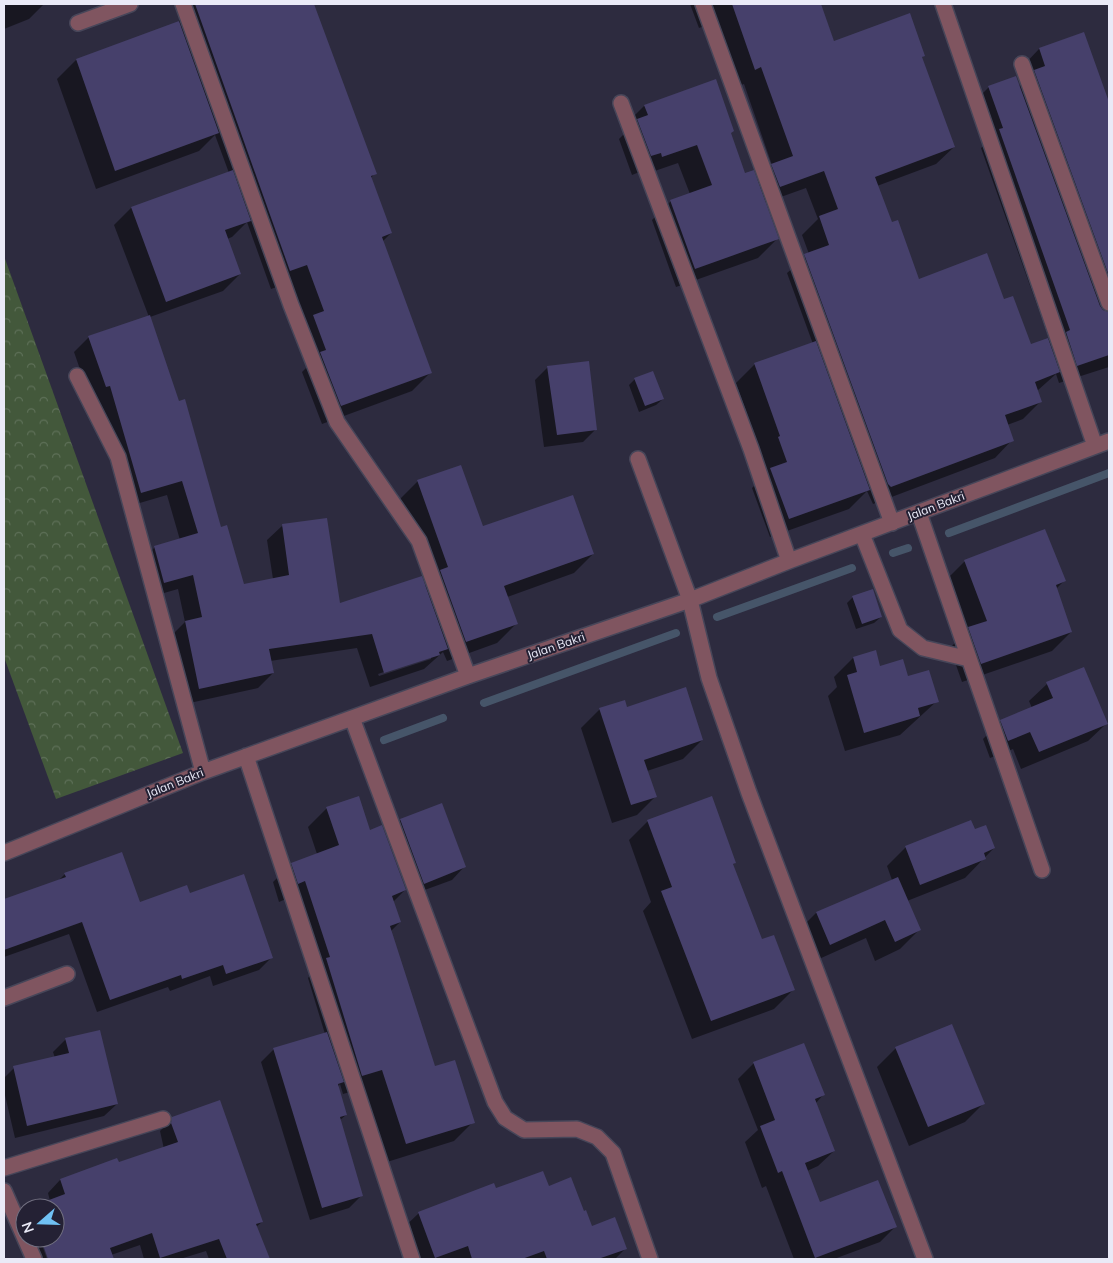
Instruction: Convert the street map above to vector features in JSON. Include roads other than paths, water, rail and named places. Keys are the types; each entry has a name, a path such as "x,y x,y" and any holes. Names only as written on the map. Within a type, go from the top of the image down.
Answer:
{"street":[{"path":"78,23 130,4"},
{"path":"183,4 290,305 337,422 419,541 468,676"},
{"path":"703,4 892,523"},
{"path":"942,4 1102,444"},
{"path":"1022,64 1109,303"},
{"path":"621,103 750,449 789,560"},
{"path":"77,376 118,457 203,772"},
{"name":"Jalan Bakri","path":"4,853 203,772 468,676 690,600 789,560 1102,444"},
{"path":"638,459 690,600 709,678 749,793 925,1259"},
{"path":"919,513 1042,870"},
{"path":"862,534 900,630 923,648 969,659"},
{"path":"352,718 495,1102 505,1118 524,1130 577,1129 597,1137 612,1154 650,1259"},
{"path":"246,756 412,1259"},
{"path":"4,998 67,974"},
{"path":"4,1168 162,1119"},
{"path":"4,1191 34,1259"}],"waterway":[{"path":"949,533 1109,473"},
{"path":"893,553 908,548"},
{"path":"717,617 852,568"},
{"path":"484,703 676,633"},
{"path":"384,740 443,718"}]}
